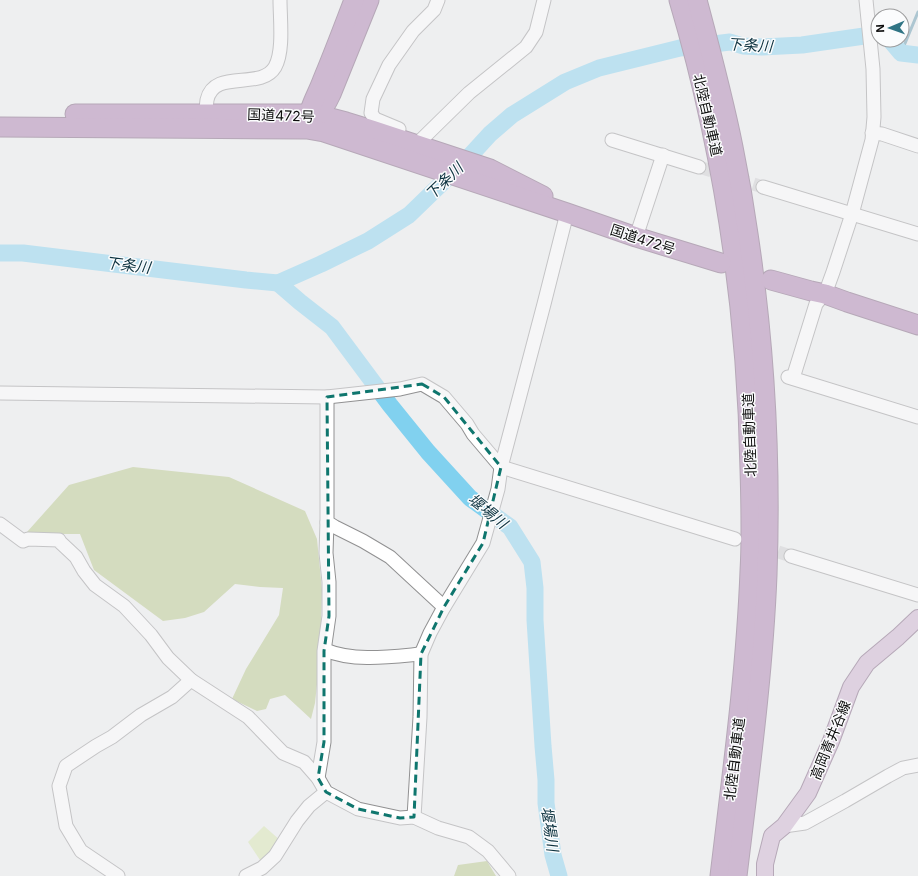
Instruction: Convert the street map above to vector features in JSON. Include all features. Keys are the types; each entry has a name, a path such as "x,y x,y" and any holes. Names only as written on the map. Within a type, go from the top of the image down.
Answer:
{"highway":[{"path":"312,120 310,106 321,84 354,0"},
{"path":"312,120 326,105 369,0"},
{"name":"北陸自動車道","path":"697,0 735,147 752,261 760,328 768,441 767,576 763,650 737,876"},
{"path":"703,0 726,92 735,147"},
{"name":"北陸自動車道","path":"680,5 715,142 726,198 741,318 747,379 750,441 750,570 746,640 740,706 720,876"},
{"name":"国道472号","path":"0,115 206,121"},
{"name":"国道472号","path":"312,120 324,132 636,237 721,263"},
{"name":"国道472号","path":"0,127 206,121 312,120 346,122 490,168 546,197 567,213"},
{"path":"771,280 825,294 918,325"}],"main road":[{"name":"高岡青井谷線","path":"765,876 765,864 772,836 784,826 808,793 831,741 851,687 867,663 918,618"}],"street":[{"path":"206,121 207,100 212,90 217,86 232,81 262,77 274,69 278,62 280,52 280,0"},
{"path":"396,137 399,129 375,119 372,113 373,99 389,65 413,31 434,10 438,0"},
{"path":"424,147 469,93 526,47 536,32 544,0"},
{"path":"866,0 873,69 874,117 872,140 852,214 825,294 816,304 790,377 918,417"},
{"path":"872,133 882,134 918,146"},
{"path":"612,140 699,167"},
{"path":"636,237 663,155"},
{"path":"763,187 918,234"},
{"path":"414,817 420,717 421,654 444,607 483,543 498,489 501,467 567,213"},
{"path":"0,393 327,397 400,389 422,384 444,397 501,467 735,539"},
{"path":"318,778 324,742 324,650 329,616 329,582 326,553 327,397"},
{"path":"327,522 390,557 444,607"},
{"path":"0,524 22,540 59,540 76,557 84,571 95,585 124,606 151,635 168,658 191,680 248,717 283,753 304,762 318,778 326,792 358,809 400,818 414,817 438,828 469,837 488,851 509,876"},
{"path":"791,556 918,595"},
{"path":"324,650 335,654 372,658 421,654"},
{"path":"118,876 81,850 66,826 59,786 66,766 112,737 141,715 172,697 191,680"},
{"path":"784,826 805,823 845,802 888,776 904,768 918,765"},
{"path":"246,876 262,868 274,856 297,820 309,806 326,792"}],"highlighted area":[{"path":"422,384 444,397 501,467 483,543 444,607 421,654 414,817 400,818 358,809 326,792 318,778 324,742 324,651 329,616 327,397"}],"green space":[{"path":"133,467 229,477 305,511 317,539 322,590 320,656 315,703 311,719 285,695 270,699 266,709 257,711 232,699 246,669 279,615 283,588 235,584 204,612 185,618 163,621 94,570 80,534 37,534 27,532 69,485"},
{"path":"264,826 281,841 262,863 248,842"},
{"path":"487,861 496,876 454,876 458,865"}],"waterway":[{"path":"901,53 918,12"},
{"name":"下条川","path":"0,253 23,253 278,283 368,241 409,215 468,158 490,134 512,115 565,82 599,68 680,48 730,42 743,46 762,47 802,45 870,35"},
{"name":"下条川","path":"897,48 901,53 918,55"},
{"name":"堰場川","path":"278,283 332,327 390,405 428,452 470,498 510,527 532,562 535,588 535,620 546,780 546,803 553,855 559,876"}],"tunnel":[{"path":"699,167 763,187"},
{"path":"760,546 791,556"}]}
